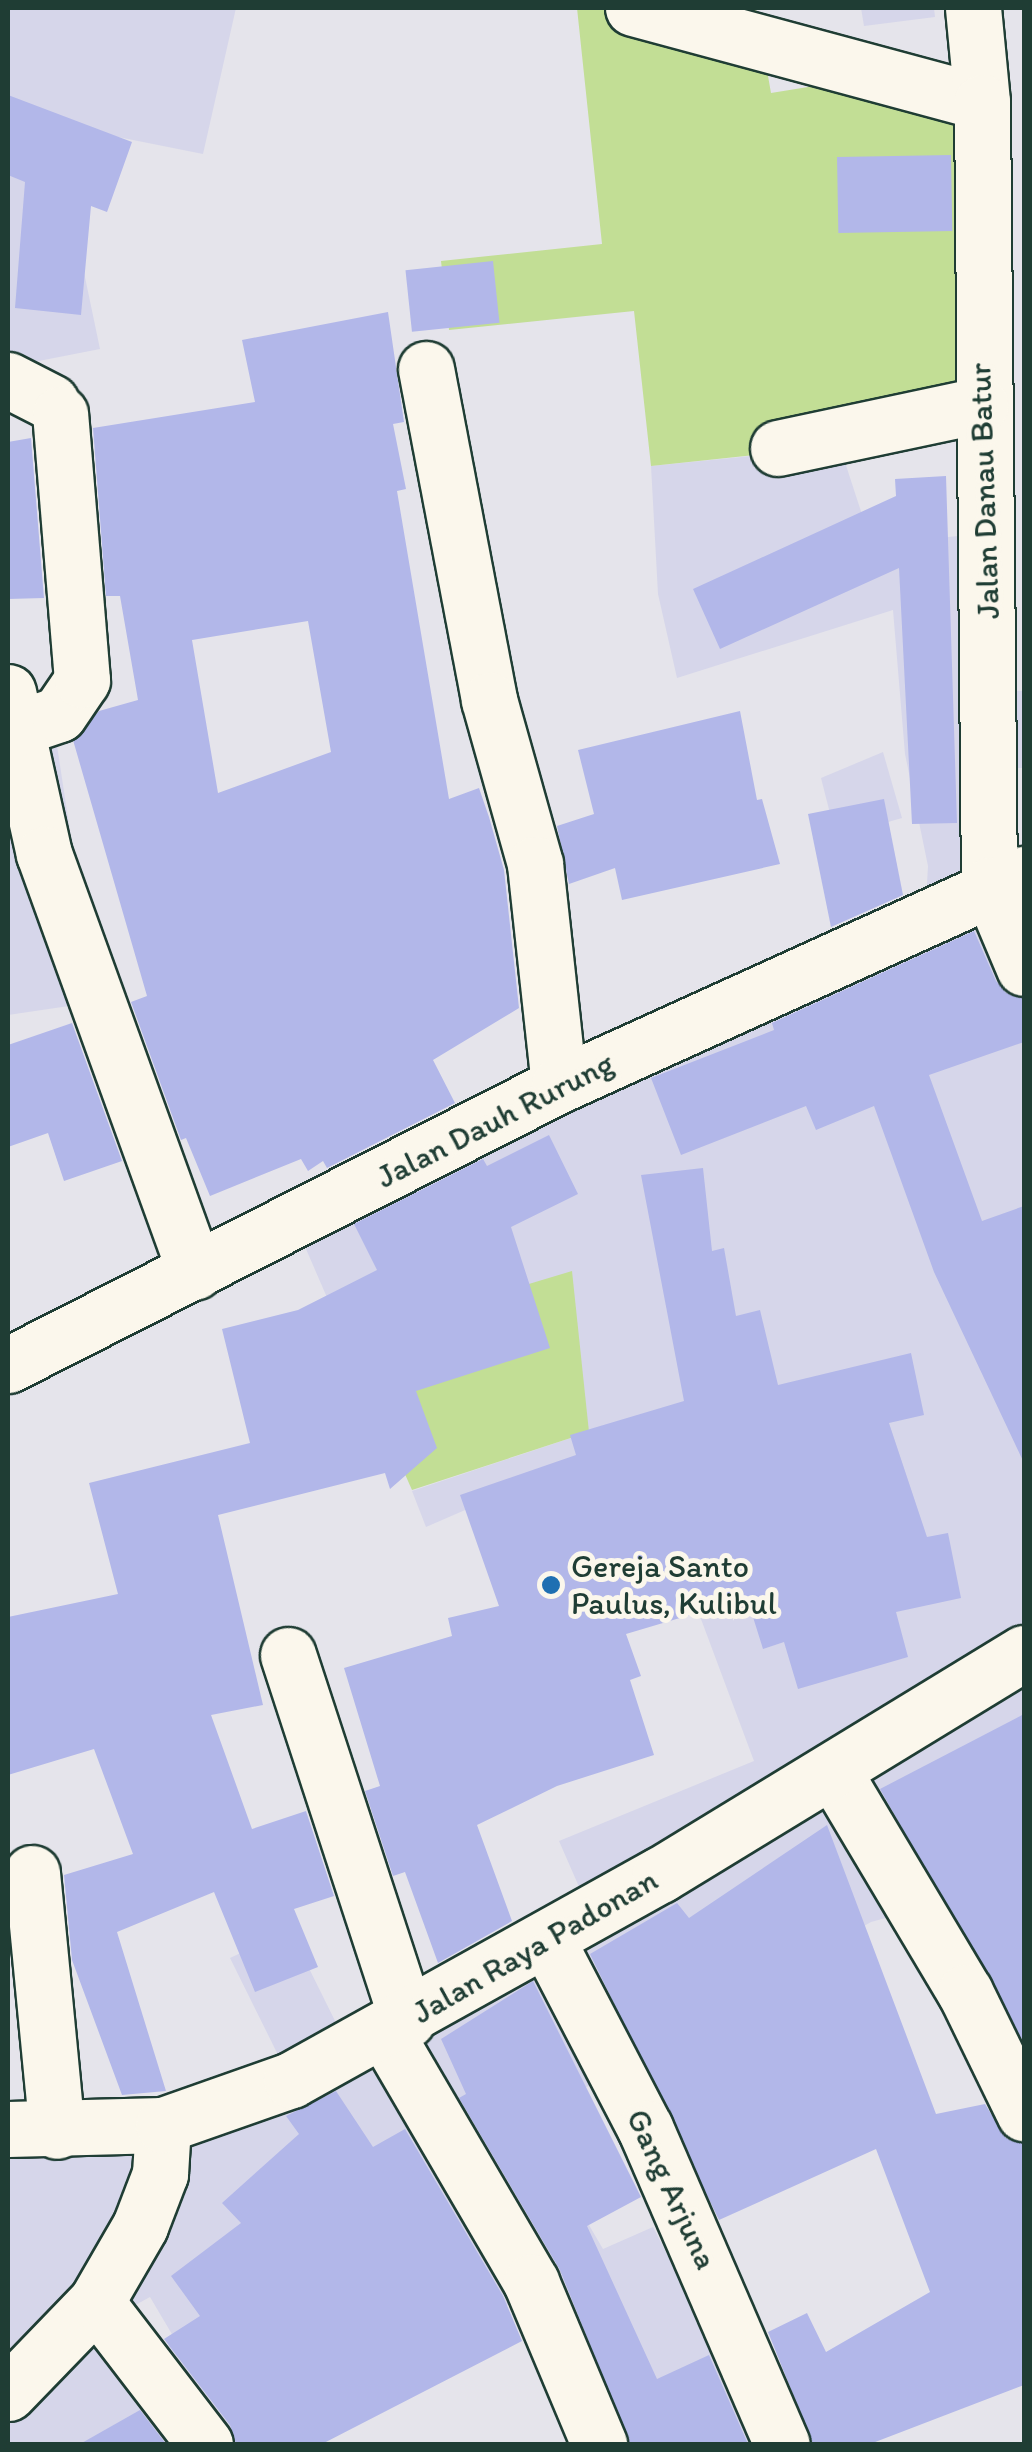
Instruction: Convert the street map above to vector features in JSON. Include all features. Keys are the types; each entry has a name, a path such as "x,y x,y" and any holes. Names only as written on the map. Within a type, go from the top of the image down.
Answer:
{"street":[{"path":"633,8 982,102"},
{"name":"Jalan Danau Batur","path":"973,8 982,102 980,405 992,715 1007,879 1024,968"},
{"path":"426,370 489,700 535,864 559,1086"},
{"path":"39,399 82,680 59,714 11,711 44,854 195,1272"},
{"path":"778,448 980,405"},
{"name":"Jalan Dauh Rurung","path":"12,1351 195,1272 559,1086 1007,879"},
{"name":"Jalan Raya Padonan","path":"32,2130 163,2125 291,2080 396,2026 547,1940 833,1771 1024,1652"},
{"path":"288,1655 396,2026 531,2282 599,2444"},
{"path":"833,1771 965,1992 1024,2113"},
{"path":"32,1873 32,2130"},
{"name":"Gang Arjuna","path":"547,1940 645,2128 782,2444"},
{"path":"8,2393 96,2302 140,2226 160,2174 163,2125"},
{"path":"96,2302 205,2444"}],"shaded area":[{"path":"8,8 236,8 203,154 53,124 100,349 8,367"},
{"path":"861,8 934,8 935,17 864,26"},
{"path":"840,447 872,545 958,536 983,690 1024,691 1024,768 999,768 1013,854 1024,853 1024,1880 871,1922 528,2121 603,2249 653,2227 714,2345 755,2444 576,2444 511,2303 271,2444 8,2444 8,2137 286,2071 230,1958 290,1930 345,2041 587,1905 559,1841 754,1761 633,1437 426,1527 412,1491 589,1432 345,1339 293,1219 925,918 928,866 905,754 893,610 677,678 658,594 651,466","holes":["150,2297 176,2341 125,2371 99,2325"]},
{"path":"51,706 96,1002 8,1015 8,713"},
{"path":"883,752 902,818 836,837 821,778"}],"green space":[{"path":"577,8 756,8 771,93 944,65 1006,428 651,466 634,311 449,330 441,261 602,244"},
{"path":"572,1271 589,1432 412,1490 345,1339"}],"building":[{"path":"8,95 132,142 107,212 91,206 81,315 15,308 25,182 8,175"},
{"path":"951,155 952,231 838,233 837,157"},
{"path":"493,261 499,323 412,332 405,270"},
{"path":"388,312 404,422 393,424 406,489 397,491 449,799 479,788 489,817 504,870 519,1008 433,1060 455,1103 327,1168 323,1161 308,1171 301,1159 210,1196 186,1138 181,1140 131,1002 147,996 73,740 99,711 138,700 120,596 106,596 93,428 255,402 242,340","holes":["308,621 331,752 218,793 192,640"]},
{"path":"31,438 44,598 8,599 8,442"},
{"path":"946,476 957,823 912,824 899,568 720,649 693,589 896,496 895,479"},
{"path":"740,711 757,800 762,799 780,864 622,900 615,868 569,884 557,826 594,814 578,750"},
{"path":"884,799 903,895 831,927 808,814"},
{"path":"974,931 996,981 1006,993 1024,999 1024,1042 929,1075 982,1221 1024,1206 1024,1463 934,1272 874,1106 816,1130 806,1106 681,1155 651,1078 774,1030 772,1023"},
{"path":"72,1023 122,1161 64,1181 48,1133 8,1147 8,1045"},
{"path":"549,1135 578,1194 511,1227 550,1348 416,1391 437,1448 390,1489 385,1473 218,1515 263,1705 211,1715 252,1829 306,1811 334,1896 294,1909 318,1967 255,1992 214,1892 117,1932 166,2091 122,2095 72,1960 64,1875 133,1854 94,1749 8,1775 8,1617 118,1594 89,1483 250,1443 222,1329 298,1310 377,1270 354,1224 483,1159 487,1166"},
{"path":"703,1168 712,1251 724,1248 736,1316 760,1310 778,1385 911,1353 924,1415 889,1423 927,1537 948,1533 961,1598 896,1612 908,1657 798,1689 784,1642 763,1649 747,1598 626,1634 641,1676 630,1680 654,1755 557,1786 477,1825 512,1921 438,1963 405,1872 393,1876 365,1791 380,1786 344,1668 452,1636 448,1618 499,1606 460,1495 576,1455 570,1435 684,1401 641,1175"},
{"path":"1024,1714 1024,2043 880,1789"},
{"path":"827,1825 936,2114 985,2104 1006,2138 1024,2144 1024,2385 870,2444 813,2444 768,2332 807,2313 826,2352 930,2292 876,2149 719,2220 590,1954 677,1903 689,1918"},
{"path":"533,1981 641,2197 587,2226 657,2379 709,2355 748,2444 630,2444 560,2270 459,2098 466,2094 441,2039"},
{"path":"336,2091 373,2147 405,2129 503,2296 522,2341 322,2444 236,2444 230,2425 164,2339 200,2316 171,2276 241,2223 222,2203 299,2134 286,2116"},
{"path":"140,2410 166,2444 80,2444"}],"place":[{"name":"Gereja Santo Paulus, Kulibul","path":"551,1585"}]}
